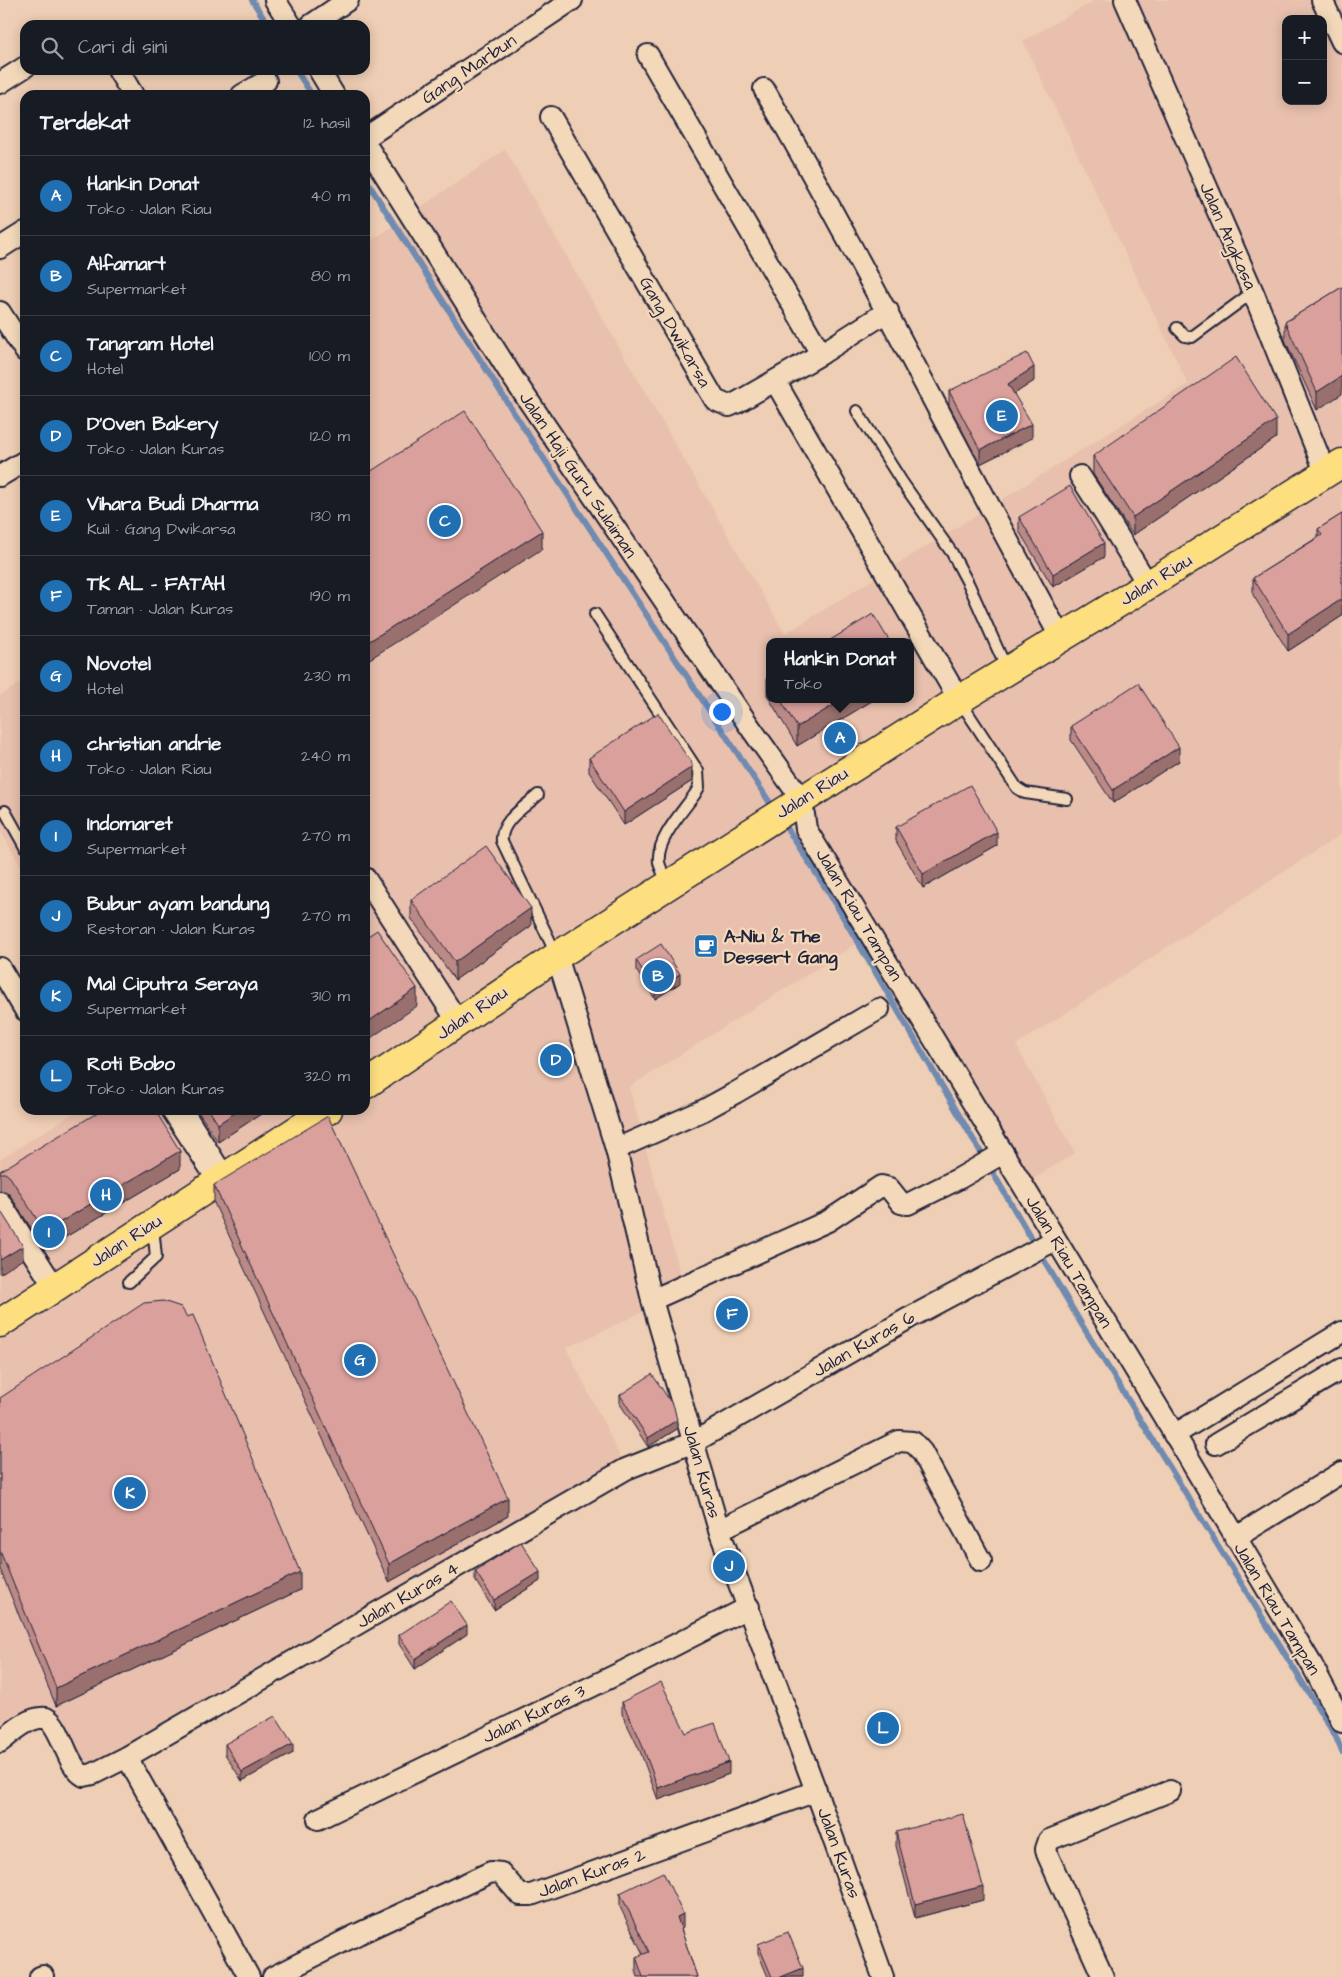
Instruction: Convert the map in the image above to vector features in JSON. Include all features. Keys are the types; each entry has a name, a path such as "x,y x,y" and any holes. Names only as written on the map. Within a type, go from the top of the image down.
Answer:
{"main road":[{"name":"Jalan Riau","path":"370,1082 557,956 798,802 1007,670 1148,586 1334,468"},
{"name":"Jalan Riau","path":"0,1323 320,1115"}],"street":[{"path":"275,0 288,20"},
{"path":"318,20 348,0"},
{"name":"Gang Marbun","path":"370,135 572,0"},
{"name":"Jalan Angkasa","path":"1125,0 1253,292 1334,468"},
{"path":"1322,0 1342,42"},
{"path":"648,54 822,354"},
{"path":"0,83 20,69"},
{"path":"121,75 130,90"},
{"path":"322,75 331,90"},
{"path":"251,90 266,81"},
{"path":"764,89 826,196 888,311 950,433 1061,638"},
{"name":"Gang Dwikarsa","path":"551,117 715,400 729,406 822,354 888,311"},
{"name":"Jalan Haji Guru Sulaiman","path":"370,151 513,378 798,802"},
{"path":"0,248 20,235"},
{"path":"0,312 20,343"},
{"path":"775,381 959,700"},
{"path":"0,476 20,464"},
{"path":"1080,476 1148,586"},
{"name":"Jalan Riau Tampan","path":"798,802 806,829 1174,1435 1312,1665 1342,1722"},
{"path":"370,886 458,1022"},
{"name":"Jalan Kuras","path":"557,956 616,1149 652,1300 719,1530 883,1977"},
{"path":"0,968 20,1002"},
{"path":"616,1149 704,1110 735,1094 879,1009"},
{"path":"189,1115 223,1178"},
{"path":"652,1300 828,1221 881,1186 889,1188 899,1202 905,1205 960,1178 1003,1153"},
{"path":"0,1202 55,1288"},
{"name":"Jalan Kuras 6","path":"694,1442 909,1318 1055,1240"},
{"path":"1174,1435 1342,1332"},
{"path":"1216,1444 1342,1369"},
{"path":"719,1530 869,1455 899,1441 908,1440 918,1445 981,1561"},
{"name":"Jalan Kuras 4","path":"0,1742 19,1728 42,1718 50,1720 76,1769 84,1776 92,1774 126,1757 626,1468 694,1442"},
{"path":"1235,1538 1342,1472"},
{"name":"Jalan Kuras 3","path":"318,1819 626,1670 749,1608"},
{"path":"126,1757 249,1977"},
{"name":"Jalan Kuras 2","path":"273,1977 358,1934 491,1872 501,1873 520,1895 531,1896 816,1791"},
{"path":"1102,1977 1048,1856 1046,1849 1049,1840 1170,1791"}],"lane":[{"path":"1177,328 1185,336 1192,337 1253,292"},
{"path":"857,411 902,482 952,553 969,585 1007,670"},
{"path":"595,614 698,771 699,787 696,794 663,839 659,853 660,866 669,885"},
{"path":"959,700 1017,788 1025,793 1067,799"},
{"path":"538,796 505,825 502,830 502,841 557,956"},
{"path":"5,810 20,838"},
{"path":"130,1282 156,1257 153,1224"}],"shaded area":[{"path":"1096,0 1342,0 1342,834 1016,1045 1075,1153 1012,1192 862,940 629,1087 685,1292 566,1348 626,1468 75,1776 45,1716 0,1739 0,1160 70,1115 370,1115 370,242 505,150 785,634 1188,384 1023,41"},
{"path":"20,683 20,864 0,830 0,696"}],"building":[{"path":"1342,287 1342,376 1317,392 1285,322"},
{"path":"1027,353 1034,367 1008,384 1032,424 980,450 949,391"},
{"path":"1236,357 1276,420 1133,517 1093,456"},
{"path":"465,411 542,531 370,641 370,472"},
{"path":"1070,486 1104,543 1053,574 1019,517"},
{"path":"1342,514 1342,599 1288,634 1253,578 1322,535 1318,529"},
{"path":"873,614 888,638 834,638"},
{"path":"1138,683 1179,747 1113,790 1071,726"},
{"path":"782,703 837,703 797,727"},
{"path":"658,713 692,764 692,767 624,812 589,758"},
{"path":"970,785 997,832 923,874 896,827"},
{"path":"486,846 531,908 455,962 411,900"},
{"path":"377,930 417,988 370,1021 370,935"},
{"path":"661,944 680,974 655,990 636,960"},
{"path":"94,1115 158,1115 180,1151 47,1230 45,1227 43,1229 10,1177 5,1173 0,1173 0,1171"},
{"path":"212,1115 232,1115 218,1124"},
{"path":"328,1116 508,1498 389,1564 214,1185"},
{"path":"0,1210 23,1246 0,1260"},
{"path":"163,1301 181,1307 187,1317 193,1315 300,1572 56,1688 0,1551 0,1398 144,1303"},
{"path":"652,1374 674,1407 677,1420 648,1438 620,1395"},
{"path":"521,1542 540,1572 494,1600 475,1571"},
{"path":"451,1601 467,1625 415,1659 399,1635"},
{"path":"661,1682 686,1733 715,1723 729,1762 658,1788 640,1739 622,1702"},
{"path":"275,1716 293,1744 242,1772 225,1744"},
{"path":"963,1814 983,1886 915,1904 896,1832"},
{"path":"663,1872 683,1914 677,1917 697,1977 643,1977 636,1957 649,1952 620,1893"},
{"path":"788,1932 803,1968 781,1977 772,1977 758,1944"}],"waterway":[{"path":"252,0 265,20"},
{"path":"299,75 309,90"},
{"path":"370,186 514,413 774,809"},
{"path":"781,819 829,893 1082,1325 1336,1737 1342,1752"}],"place":[{"name":"Vihara Budi Dharma","path":"1002,416"},
{"name":"Tangram Hotel","path":"445,521"},
{"name":"Hankin Donat","path":"840,738"},
{"name":"A-Niu & The Dessert Gang","path":"706,946"},
{"name":"Alfamart","path":"658,976"},
{"name":"D'Oven Bakery","path":"556,1060"},
{"name":"christian andrie","path":"106,1195"},
{"name":"Indomaret","path":"49,1232"},
{"name":"TK AL - FATAH","path":"732,1314"},
{"name":"Novotel","path":"360,1360"},
{"name":"Mal Ciputra Seraya","path":"130,1493"},
{"name":"Bubur ayam bandung","path":"729,1566"},
{"name":"Roti Bobo","path":"883,1728"}]}
